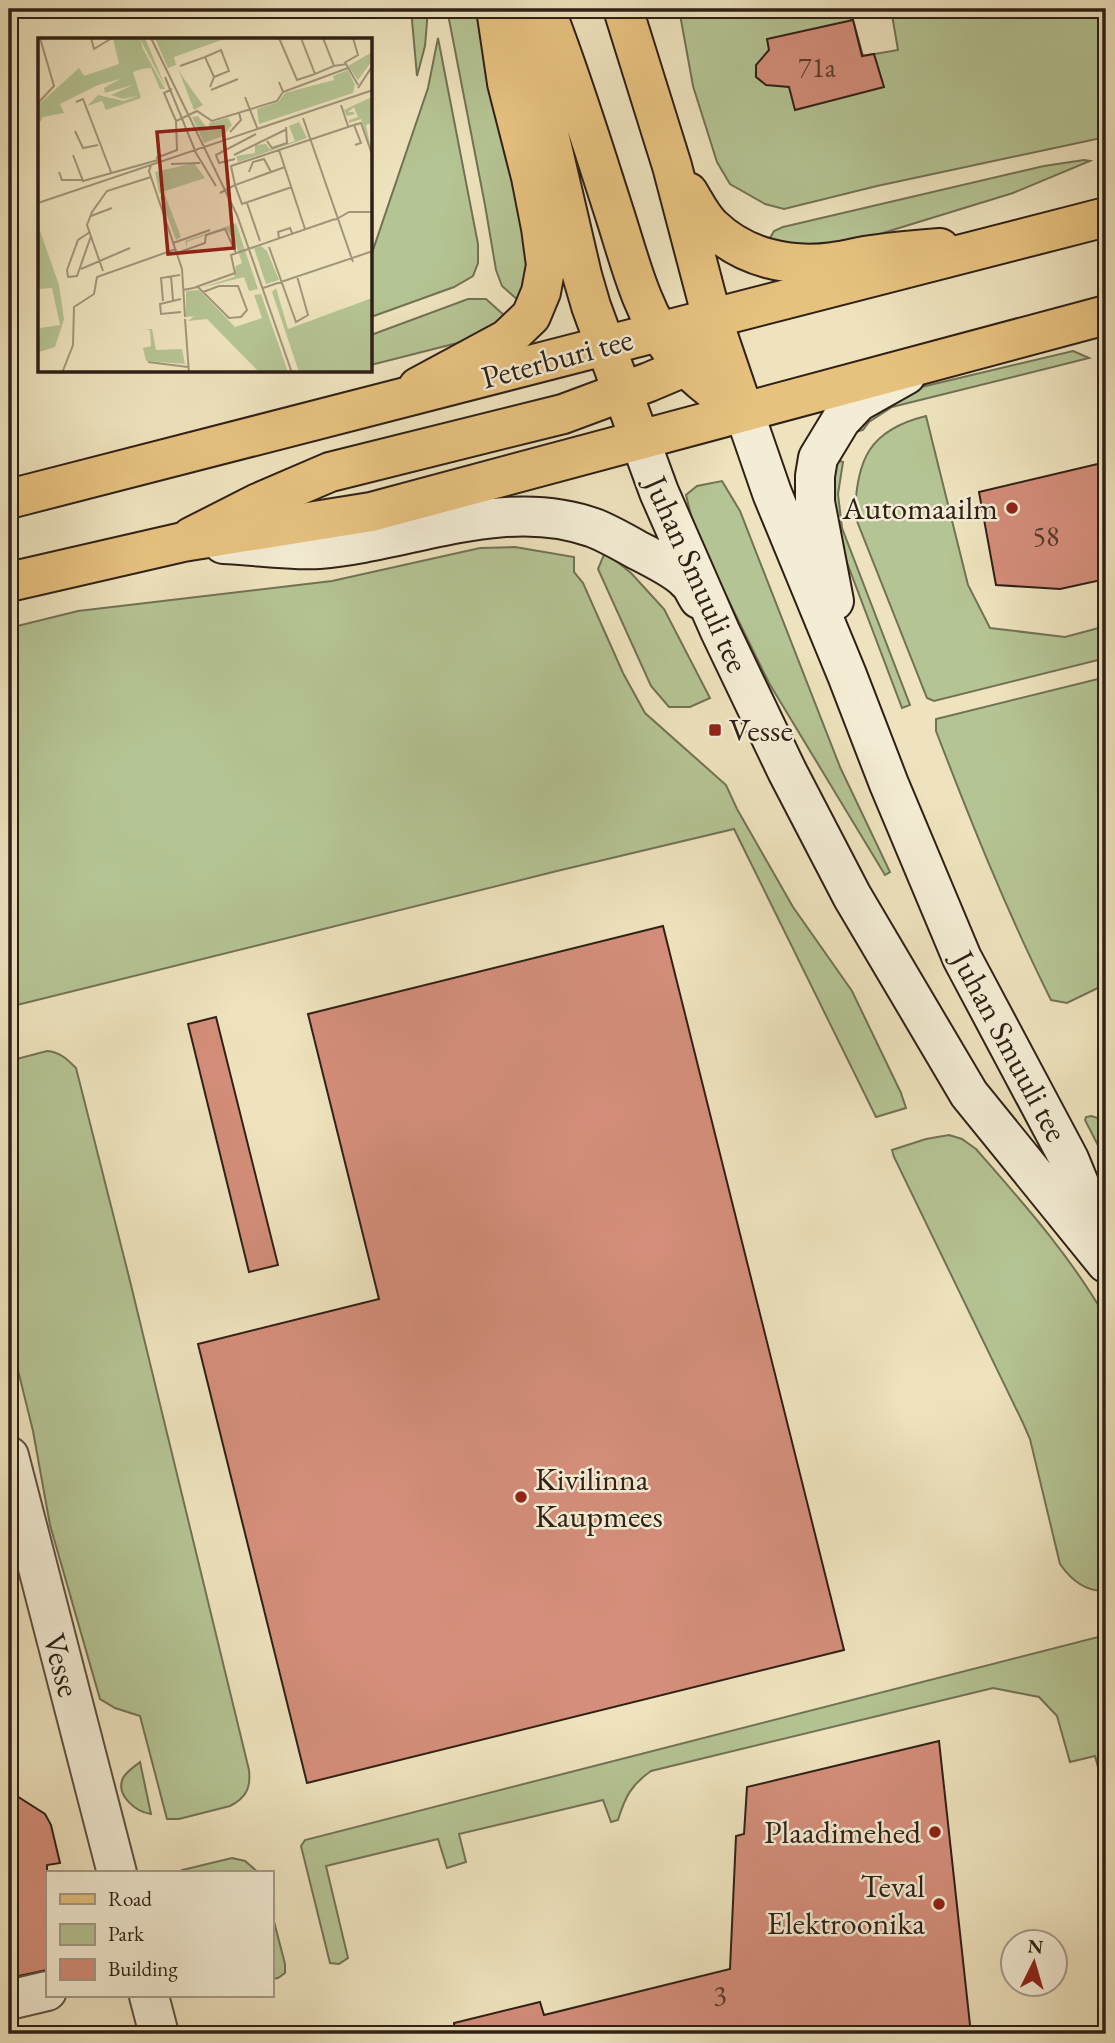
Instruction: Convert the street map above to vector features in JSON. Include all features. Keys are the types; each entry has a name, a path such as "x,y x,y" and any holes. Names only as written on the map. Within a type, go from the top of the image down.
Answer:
{"main road":[{"path":"397,399 507,339 531,316 541,292 547,265 531,177 507,83 496,9"},
{"name":"Juhan Smuuli tee","path":"520,9 591,306 659,492 720,631 787,771 852,896 969,1094 1106,1263"},
{"path":"545,9 565,60 640,292 658,331 673,352 710,390 744,412"},
{"name":"Juhan Smuuli tee","path":"623,9 672,166 712,318 772,493 962,958 1069,1159 1106,1251"},
{"path":"672,166 710,225 727,241 777,262 833,262 863,256 1011,241"},
{"name":"Peterburi tee","path":"9,499 1106,218"},
{"path":"9,582 183,542 371,512 1106,315"},
{"path":"183,542 258,503 330,472 563,414 687,366 705,354 712,342 712,318"},
{"path":"847,675 815,502 818,458 841,420 858,402 925,363"},
{"path":"183,542 318,549 507,517 565,520 593,528 624,542 687,580 720,631"},
{"name":"Vesse","path":"9,1456 116,1871"},
{"path":"9,2000 46,1991"},
{"path":"149,1997 159,2034"}],"green space":[{"path":"411,9 428,9 425,46 417,76"},
{"path":"447,9 475,9 530,236 530,258 519,301 502,286 496,270"},
{"path":"679,9 834,9 853,20 863,56 898,50 891,9 1106,9 1106,93 1103,94 1106,137 877,186 784,209 765,204 730,184 717,162 693,86"},
{"path":"438,38 478,244 478,263 473,276 454,287 373,316 373,250 428,88"},
{"path":"1090,161 1013,193 873,236 812,250 766,245 774,231 783,227 1044,166"},
{"path":"468,299 486,299 505,316 473,339 373,364 373,334"},
{"path":"1073,351 1089,358 892,407 869,422 863,430 856,432 866,411 913,389"},
{"path":"926,416 968,585 990,628 1065,637 1106,626 1106,658 934,701 927,698 855,516 859,479 870,450 891,430"},
{"path":"836,460 843,462 838,494 842,528 910,705 902,708 832,523 832,475"},
{"path":"722,481 740,511 840,767 890,872 885,875 769,683 695,532 686,495 697,486"},
{"path":"515,547 574,557 574,572 583,583 623,673 645,713 726,785 793,907 852,991 906,1108 876,1117 734,829 9,1007 9,628 78,611 332,581 480,548"},
{"path":"605,552 631,573 664,609 710,698 690,707 669,707 651,686 598,569"},
{"path":"1106,677 1106,984 1067,1003 1051,1000 1019,934 949,765 936,731 936,719"},
{"path":"47,1051 60,1054 76,1068 249,1770 246,1792 235,1803 179,1819 167,1819 140,1716 115,1708 100,1699 50,1525 33,1431 9,1334 9,1061"},
{"path":"1091,1116 1098,1118 1106,1128 1106,1161 1085,1120"},
{"path":"949,1135 962,1139 976,1149 1045,1230 1106,1318 1106,1591 1079,1584 1060,1564 1030,1439 894,1157 892,1150"},
{"path":"1106,1635 1106,1796 1095,1756 1070,1762 1057,1716 1039,1697 993,1688 651,1771 638,1781 630,1792 618,1820 611,1822 603,1800 459,1834 466,1862 447,1868 438,1839 326,1866 348,1958 339,1964 330,1963 301,1846 305,1840"},
{"path":"140,1762 151,1814 133,1806 122,1791 123,1778"},
{"path":"232,1858 245,1861 257,1871 182,1871"},
{"path":"273,1918 285,1964 285,1973 273,1979"}],"building":[{"path":"853,20 862,56 874,54 884,87 795,110 789,87 766,85 756,77 756,65 769,50 767,39"},
{"path":"1106,462 1106,579 1060,589 996,585 979,492"},
{"name":"Kivilinna Kaupmees","path":"663,926 844,1650 307,1783 198,1344 379,1299 308,1014"},
{"path":"216,1017 278,1265 249,1272 188,1024"},
{"path":"939,1741 971,2034 455,2034 454,2023 540,2002 544,2015 730,1969 736,1836 744,1834 747,1787"},
{"path":"9,1791 45,1814 51,1825 60,1863 47,1865 46,1871 46,1970 9,1978"}],"place":[{"name":"Automaailm","path":"1012,508"},
{"name":"Vesse","path":"715,730"},
{"name":"Kivilinna Kaupmees","path":"521,1497"},
{"name":"Plaadimehed","path":"935,1832"},
{"name":"Teval Elektroonika","path":"939,1904"}]}
